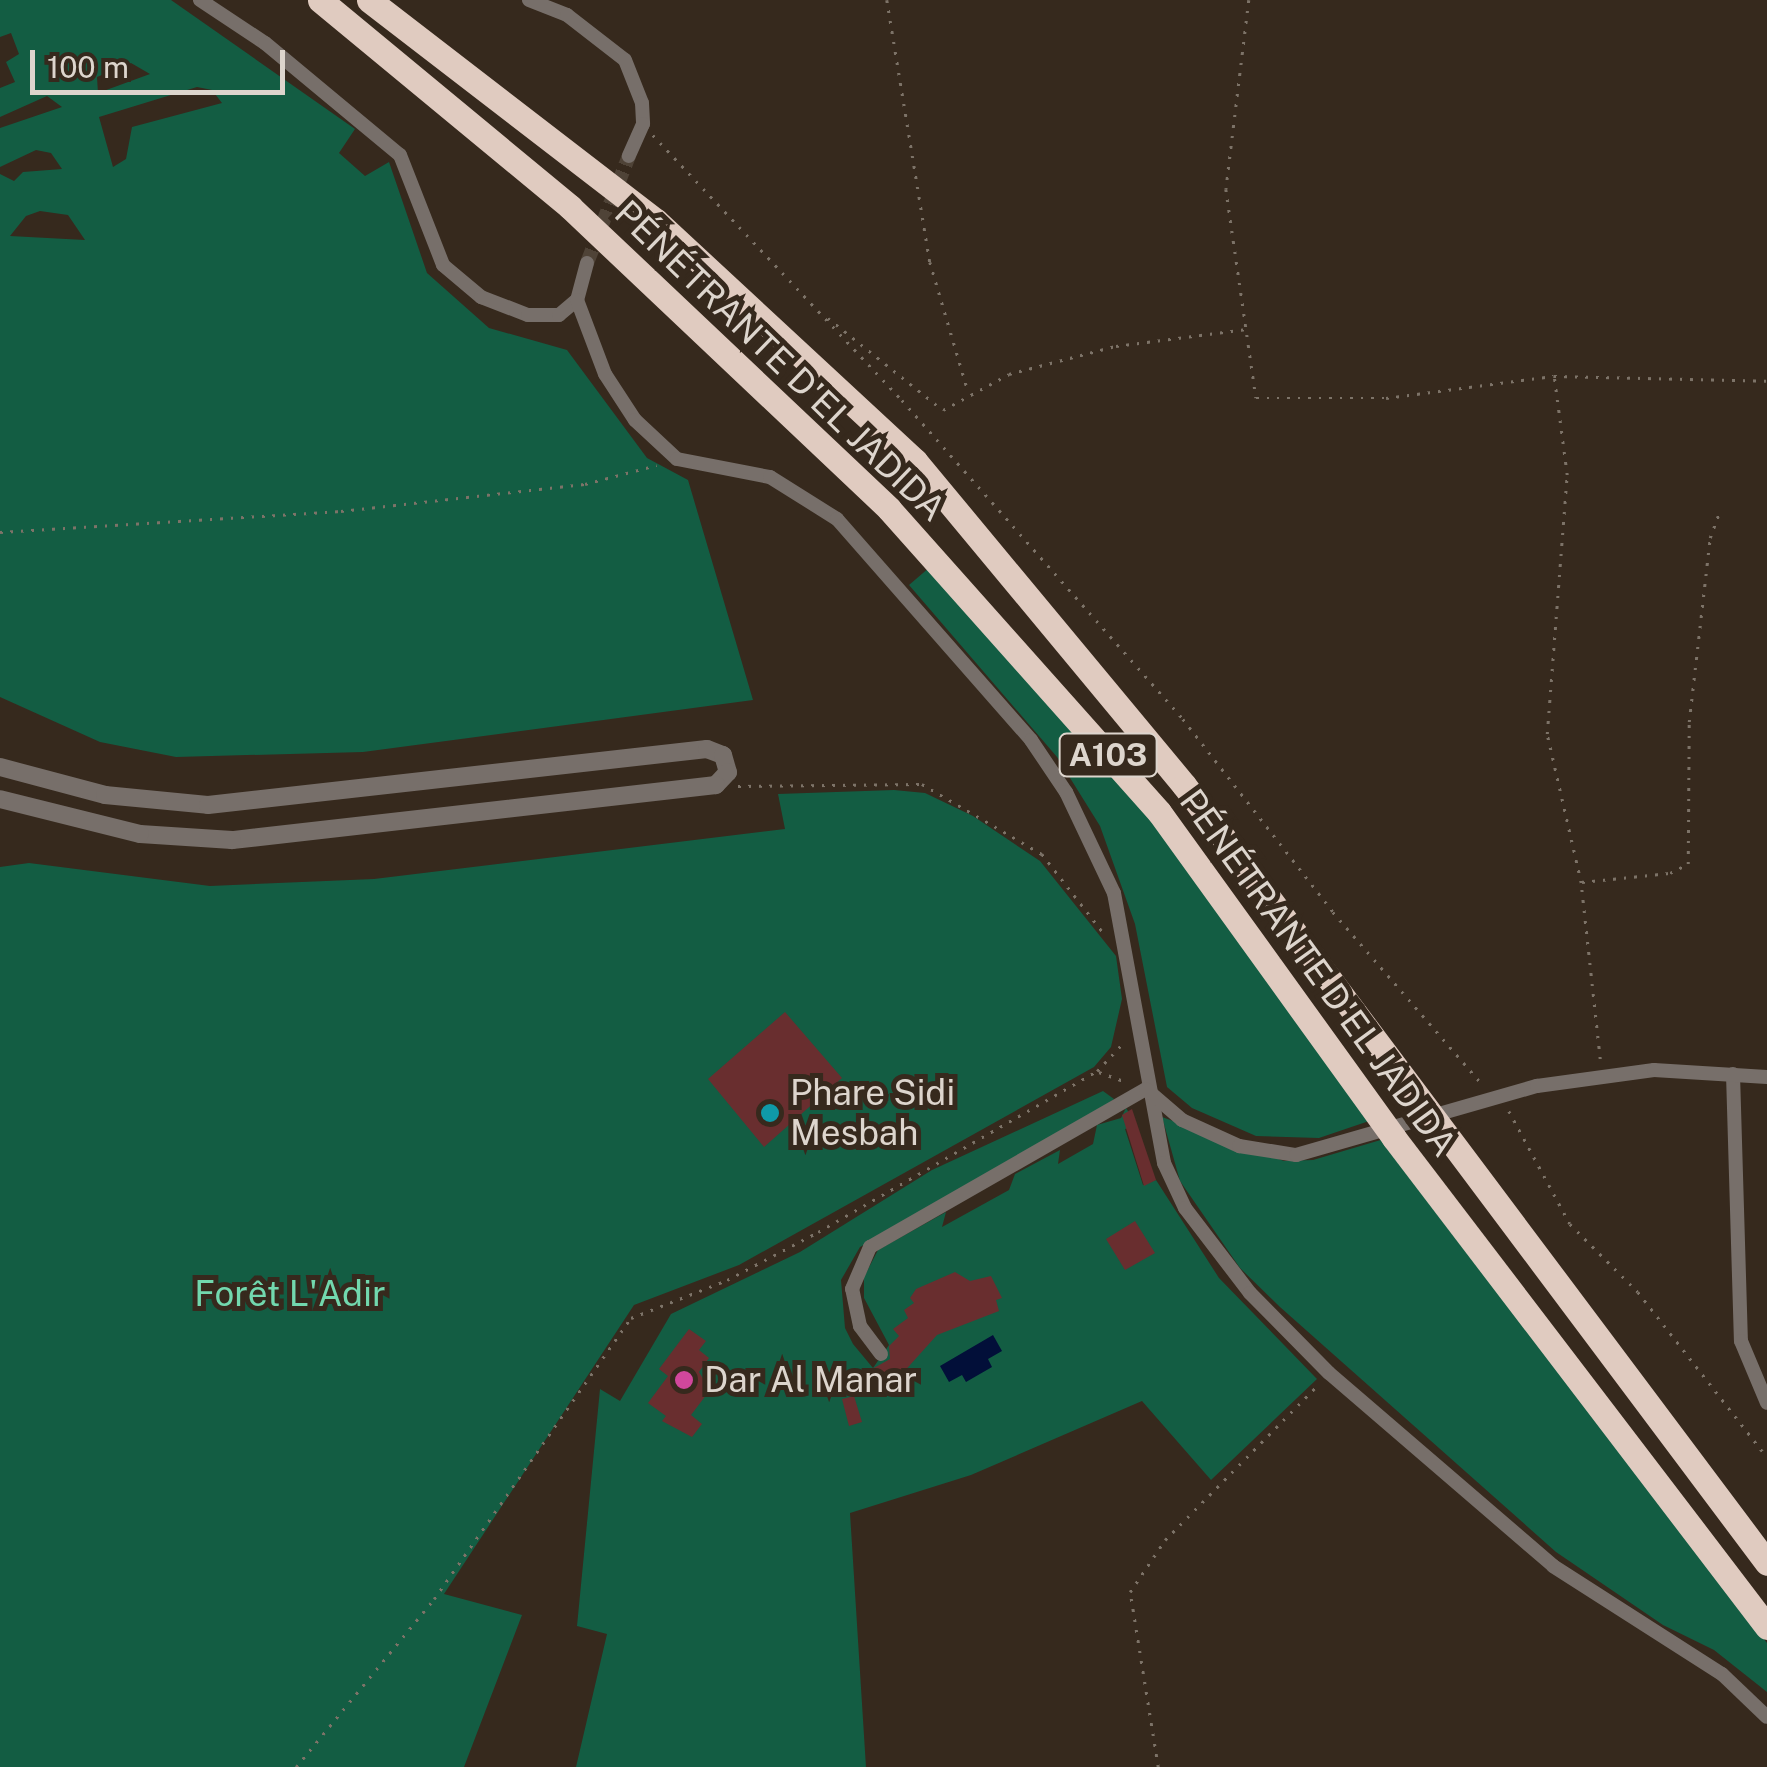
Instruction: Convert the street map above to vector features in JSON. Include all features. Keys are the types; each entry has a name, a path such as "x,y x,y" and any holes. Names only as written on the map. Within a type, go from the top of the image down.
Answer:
{"highway":[{"name":"PÉNÉTRANTE D'EL JADIDA","path":"320,0 570,207 889,508 1159,812 1394,1138 1767,1627"},
{"name":"PÉNÉTRANTE D'EL JADIDA","path":"369,0 656,221 916,461 1184,785 1767,1563"}],"street":[{"path":"200,0 265,43 400,155 443,265 481,297 528,314 559,316 577,300 586,264"},
{"path":"529,0 567,15 624,60 643,124 630,156"},
{"path":"577,300 605,374 636,420 678,459 770,477 837,518 1031,740 1066,792 1114,893 1146,1089 1164,1163 1185,1208 1250,1292 1330,1373 1553,1566 1722,1674 1767,1716"},
{"path":"0,766 105,795 208,805 707,749 728,763 716,785 232,840 140,834 0,800"},
{"path":"1146,1089 1182,1120 1239,1146 1296,1155 1494,1093 1654,1070 1767,1077"},
{"path":"1733,1074 1740,1341 1767,1404"},
{"path":"881,1354 860,1326 852,1290 870,1247 1146,1089"}],"path":[{"path":"887,0 930,262 968,393"},
{"path":"1249,0 1226,189 1234,277 1249,329 1256,398 1386,398 1554,376 1767,381"},
{"path":"643,124 822,314 1184,719 1333,912 1468,1072 1494,1093 1570,1224 1638,1292 1767,1456"},
{"path":"822,314 936,408 950,408 968,393 1009,374 1116,346 1249,329"},
{"path":"1554,376 1568,475 1547,734 1581,882 1602,1076"},
{"path":"0,532 448,500 585,484 678,459"},
{"path":"1581,882 1614,874 1670,873 1688,864 1689,722 1710,538 1720,510"},
{"path":"716,785 922,784 1042,854 1126,960"},
{"path":"296,1767 434,1600 630,1318 727,1280 1097,1071 1138,1026"},
{"path":"1097,1071 1146,1089"},
{"path":"1158,1767 1129,1605 1137,1574 1330,1373"}],"green space":[{"path":"0,0 171,0 355,129 339,153 365,176 389,162 427,273 489,328 567,350 647,458 688,480 753,700 363,752 176,757 100,742 0,697 0,174 14,181 23,172 62,169 51,153 36,150 0,167 0,128 62,107 47,96 0,117 0,88 15,82 6,62 19,54 11,33 0,37","holes":["131,63 150,74 98,93 97,77","197,87 212,90 222,103 132,127 126,159 113,167 99,117","40,211 68,215 85,240 10,236 26,216"]},
{"path":"930,567 1153,821 1372,1120 1319,1138 1256,1136 1192,1108 1167,1087 1135,924 1100,826 1057,757 909,585"},
{"name":"Forêt L'Adir","path":"894,790 925,793 973,816 1040,861 1116,956 1122,999 1111,1047 1094,1067 739,1265 634,1305 444,1594 522,1615 464,1767 0,1767 0,867 29,863 210,886 374,879 785,829 778,794"},
{"path":"1103,1091 1114,1099 1083,1123 860,1247 841,1280 845,1328 853,1344 873,1368 889,1345 864,1298 864,1277 878,1250 946,1212 942,1227 1009,1190 1015,1174 1060,1150 1058,1164 1093,1144 1097,1125 1121,1118 1126,1108 1137,1126 1125,1129 1143,1185 1156,1180 1219,1278 1317,1379 1211,1480 1142,1401 971,1475 850,1513 866,1767 576,1767 607,1634 577,1626 600,1389 620,1401 671,1314 800,1252 932,1170"},
{"path":"1162,1117 1284,1161 1313,1160 1384,1139 1767,1643 1767,1692 1714,1650 1663,1625 1556,1552 1280,1307 1240,1268 1180,1181"}],"water":[{"path":"993,1335 1002,1351 988,1359 992,1367 966,1382 962,1375 949,1382 940,1366"}],"building":[{"name":"Phare Sidi Mesbah","path":"785,1012 842,1078 764,1147 708,1079"},
{"path":"1132,1109 1156,1180 1144,1186 1122,1115"},
{"path":"1135,1221 1155,1253 1125,1270 1106,1239"},
{"path":"955,1272 970,1281 991,1276 1002,1298 996,1300 999,1311 937,1335 883,1395 869,1380 872,1369 890,1359 889,1346 899,1336 893,1329 908,1318 904,1310 914,1303 910,1298 916,1289"},
{"name":"Dar Al Manar","path":"689,1329 706,1341 699,1350 709,1358 699,1372 710,1390 691,1415 702,1424 692,1437 662,1421 666,1416 648,1403 668,1376 659,1369"},
{"path":"854,1396 862,1422 849,1426 842,1399"}],"tunnel":[{"path":"587,263 629,156"}],"place":[{"name":"Phare Sidi Mesbah","path":"770,1113"},
{"name":"Dar Al Manar","path":"684,1380"}]}
